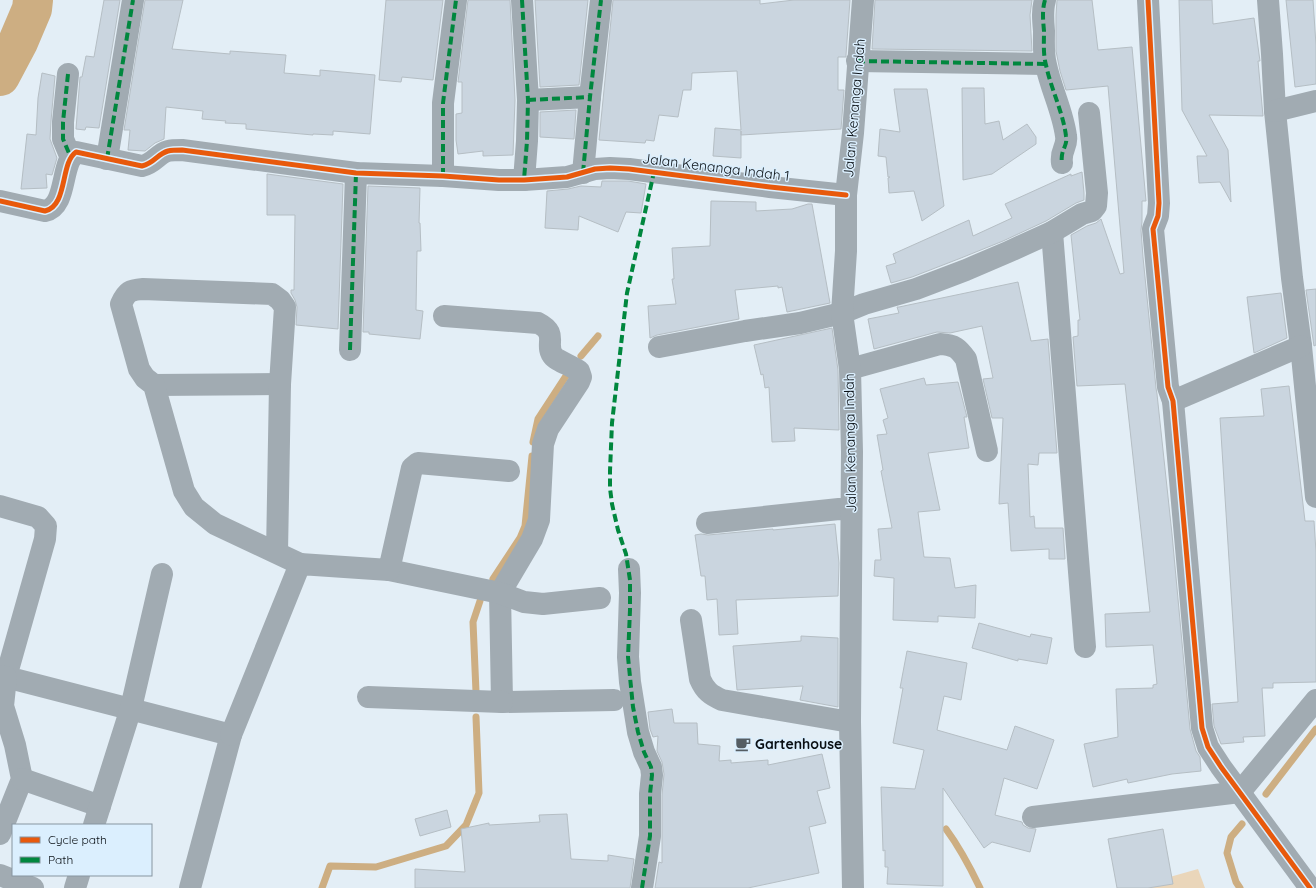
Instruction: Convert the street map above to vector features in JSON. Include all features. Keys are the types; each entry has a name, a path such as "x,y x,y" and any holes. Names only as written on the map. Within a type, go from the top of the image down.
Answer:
{"street":[{"path":"107,159 133,0"},
{"path":"443,176 444,103 456,0"},
{"path":"522,0 528,100 524,180"},
{"path":"583,173 601,0"},
{"name":"Jalan Kenanga Indah","path":"853,888 850,722 852,452 850,369 842,313 846,251 846,195 853,133 863,0"},
{"path":"1045,0 1043,10 1045,64 1063,121 1066,138 1066,144 1061,156 1062,163"},
{"path":"1148,0 1158,203 1158,216 1153,230 1168,387 1174,401 1202,728 1208,746 1310,888"},
{"path":"1268,0 1275,111 1316,497"},
{"path":"858,61 1045,64"},
{"path":"0,201 45,211 49,210 58,200 71,158 63,139 63,122 68,74"},
{"path":"528,100 590,96"},
{"path":"1275,111 1316,101"},
{"path":"658,347 745,331 800,323 842,313 864,304 916,289 966,270 1052,232 1082,214 1092,211 1096,206 1097,193 1089,113"},
{"name":"Jalan Kenanga Indah 1","path":"71,158 76,152 142,166 149,164 160,155 169,151 182,150 356,173 443,176 500,180 567,177 595,169 610,168 667,173 770,187 846,195"},
{"path":"350,350 356,173"},
{"path":"1052,232 1085,647"},
{"path":"277,553 280,384 285,307 280,300 272,294 143,289 131,290 125,295 121,304 139,369 145,378 154,385 184,491 194,507 215,524 300,564 389,570 500,593 524,602 537,603 600,598"},
{"path":"444,316 538,323 545,326 550,333 550,350 554,358 579,371 581,377 548,429 543,444 539,520 532,539 500,593 502,702"},
{"path":"850,369 940,344 952,345 960,351 966,359 987,451"},
{"path":"1174,401 1301,346"},
{"path":"154,385 280,384"},
{"path":"389,570 412,468 418,463 509,471"},
{"path":"0,506 38,517 46,526 45,539 3,676 3,706 15,745 22,779 0,834"},
{"path":"707,523 839,508 851,510"},
{"path":"190,888 231,735 300,564"},
{"path":"629,569 630,593 628,657 630,682 638,732 644,752 651,767 652,774 650,794 650,836 642,888"},
{"path":"22,779 97,816 131,708 162,574"},
{"path":"691,620 700,679 704,688 711,695 722,700 850,722"},
{"path":"3,676 231,735"},
{"path":"368,697 502,702 614,700"},
{"path":"1033,817 1240,792 1316,700"},
{"path":"0,875 33,888"},
{"path":"75,888 79,876"}],"shaded area":[{"path":"1198,869 1205,888 1131,888"}],"building":[{"path":"104,0 120,0 99,128 86,127 85,130 76,129 80,77 82,77 86,56 94,57"},
{"path":"145,0 183,0 172,49 230,54 230,51 286,55 284,73 320,76 320,70 375,75 370,134 333,131 333,135 313,135 246,129 246,124 225,123 226,121 202,119 203,111 166,107 164,139 155,143 145,151 128,150 130,130 124,130"},
{"path":"386,0 443,0 433,80 402,77 401,82 379,80"},
{"path":"468,0 510,0 515,100 513,155 483,156 483,151 458,154 456,140 456,114 462,113 462,82 458,82"},
{"path":"535,0 588,0 579,85 540,87"},
{"path":"613,0 760,0 760,4 794,0 850,0 846,57 838,57 838,90 844,90 841,129 741,135 741,158 713,156 715,128 741,130 737,71 692,73 691,90 683,90 678,117 659,115 654,141 646,140 645,143 599,140"},
{"path":"875,0 1032,0 1030,15 1032,51 872,49"},
{"path":"1057,0 1092,0 1098,50 1132,47 1146,201 1142,201 1141,230 1143,257 1172,534 1190,729 1196,751 1200,757 1201,771 1172,774 1128,783 1127,779 1093,787 1084,744 1118,737 1116,689 1153,688 1153,685 1157,684 1153,645 1106,647 1105,614 1150,612 1125,384 1077,386 1073,337 1078,336 1078,320 1080,320 1071,235 1101,219 1120,274 1124,273 1108,86 1066,90 1056,51"},
{"path":"1179,0 1212,0 1213,24 1254,18 1260,61 1258,61 1263,116 1209,115 1228,150 1231,202 1220,182 1199,183 1197,156 1207,156 1182,110"},
{"path":"1286,0 1313,0 1316,45 1316,84 1295,87"},
{"path":"42,73 55,76 50,139 57,158 52,175 46,174 47,188 21,189 27,134 36,135 38,98"},
{"path":"962,88 984,88 985,124 999,121 1003,140 1027,124 1036,137 1036,144 992,174 963,180"},
{"path":"894,89 927,89 944,206 922,221 914,191 889,193 888,178 890,177 888,177 886,157 878,156 880,129 900,132"},
{"path":"576,110 574,139 540,137 540,112"},
{"path":"1082,172 1084,200 1076,203 1046,221 1003,241 912,277 891,283 886,266 896,263 893,254 969,220 973,236 1012,218 1005,204 1071,174 1071,176"},
{"path":"267,174 343,184 338,329 296,325 297,307 291,293 291,290 294,290 295,215 267,215"},
{"path":"602,181 628,181 646,184 641,213 626,212 618,232 579,216 578,230 545,228 547,191 581,186 601,187"},
{"path":"368,186 420,188 419,223 421,251 417,251 416,310 423,311 420,339 369,334 369,332 363,332"},
{"path":"711,201 756,202 756,211 792,209 812,204 830,303 787,312 782,287 778,288 778,286 735,290 739,319 657,335 650,338 648,306 676,304 672,279 674,279 672,248 710,246"},
{"path":"1018,282 1031,341 1048,339 1057,453 1039,453 1038,465 1028,464 1030,517 1034,516 1035,528 1063,528 1065,559 1049,559 1049,549 1011,551 1008,503 999,504 1003,418 992,418 983,379 993,378 982,326 950,333 937,332 874,349 868,319 899,313 897,307"},
{"path":"1316,289 1316,345 1314,346 1306,290"},
{"path":"1281,293 1287,338 1254,353 1247,297"},
{"path":"832,328 838,370 839,430 794,428 795,441 772,442 769,387 765,388 763,374 761,375 754,345"},
{"path":"924,378 926,385 958,382 967,417 964,417 969,448 928,453 940,510 918,512 924,557 950,558 955,588 976,585 975,618 938,616 938,622 893,620 894,578 874,576 875,560 881,560 878,529 892,528 881,471 883,470 877,435 887,434 883,420 888,418 880,389"},
{"path":"1289,386 1305,521 1314,521 1316,552 1316,682 1273,683 1273,688 1262,688 1265,736 1243,737 1244,742 1221,744 1214,726 1212,704 1238,702 1220,418 1264,416 1261,389"},
{"path":"835,524 839,563 838,596 736,600 738,634 719,635 717,599 707,600 705,576 701,576 695,535"},
{"path":"979,623 1030,637 1031,634 1052,638 1047,664 1018,659 1018,661 972,648"},
{"path":"801,636 838,638 838,707 800,700 803,686 737,690 733,646 801,641"},
{"path":"907,651 967,663 961,700 944,696 937,730 1007,750 1015,726 1054,740 1037,789 1004,778 995,815 1022,822 1023,825 1028,828 1036,829 1030,852 992,842 984,848 943,788 943,886 887,884 888,867 885,867 885,850 883,851 881,787 915,789 924,750 893,743 903,688 900,688"},
{"path":"672,709 674,723 697,723 698,744 720,746 719,761 731,760 731,763 768,760 768,765 822,754 830,788 817,791 826,823 809,827 819,873 748,888 655,888 659,862 662,863 662,795 664,774 662,762 657,751 658,736 653,737 650,729 648,712"},
{"path":"447,810 451,827 420,836 415,819"},
{"path":"567,814 571,859 608,861 608,855 634,859 630,888 415,888 415,869 465,872 461,829 489,823 489,825 540,822 539,815"},
{"path":"1163,829 1173,884 1148,888 1117,888 1108,839"}],"waterway":[{"path":"0,76 18,42 32,9 33,0"},
{"path":"581,356 598,336"},
{"path":"533,442 538,419 566,376"},
{"path":"493,579 520,538 525,526 532,456"},
{"path":"476,692 473,622 480,601"},
{"path":"322,888 330,866 376,867 446,846 466,825 479,793 476,717"},
{"path":"1266,794 1316,729"},
{"path":"1240,888 1236,882 1227,853 1231,837 1242,824"},
{"path":"946,829 956,843 980,888"}],"marked path":[{"path":"107,159 133,0"},
{"path":"443,176 443,103 456,0"},
{"path":"522,0 528,100 524,180"},
{"path":"583,173 601,0"},
{"path":"1045,0 1043,8 1045,61 1066,136 1066,143 1062,154 1062,163"},
{"path":"857,61 1045,64"},
{"path":"68,74 63,122 63,139 71,158"},
{"path":"528,100 590,97"},
{"path":"642,888 650,836 650,794 652,775 651,767 644,752 638,732 633,707 628,657 630,580 626,554 618,530 612,504 610,471 612,423 627,293 654,172"},
{"path":"350,350 356,173"}],"cycle path":[{"path":"1148,0 1159,203 1158,216 1153,229 1168,387 1173,401 1202,728 1208,747 1221,767 1310,888"},
{"path":"0,201 45,211 52,207 61,193 68,165 71,157 76,152 142,166 150,163 164,152 171,150 356,173 443,176 499,180 567,177 595,169 629,169 846,195"}],"place":[{"name":"Gartenhouse","path":"743,744"}]}
